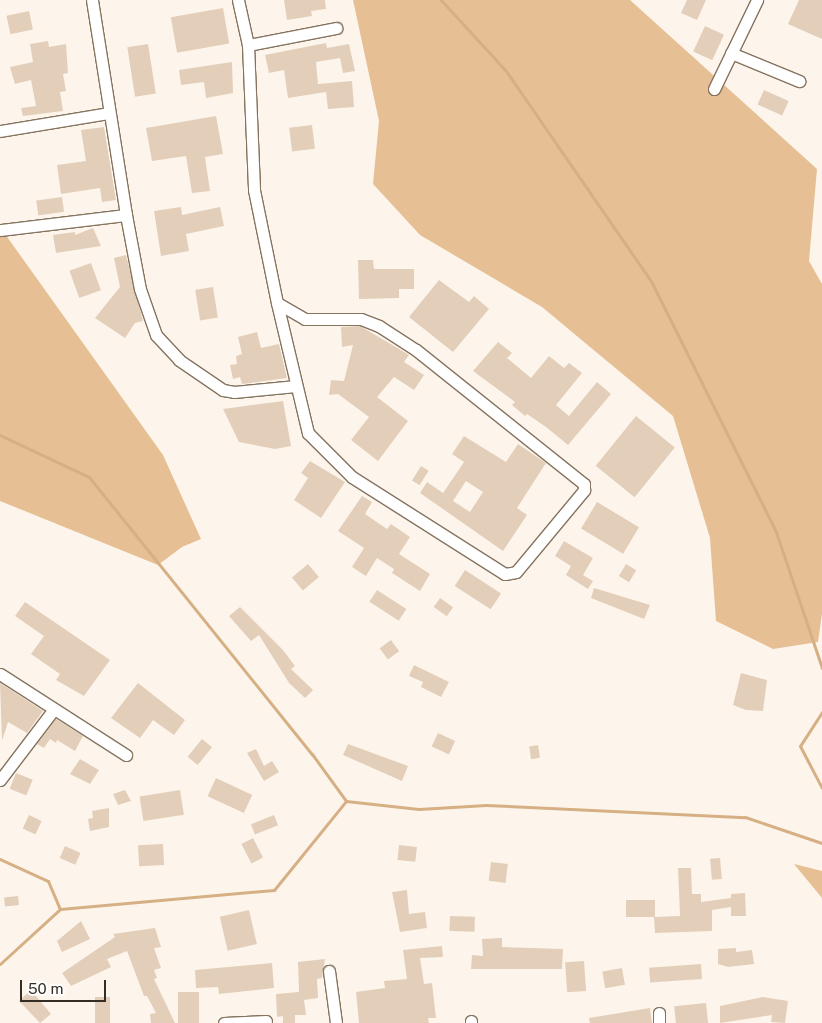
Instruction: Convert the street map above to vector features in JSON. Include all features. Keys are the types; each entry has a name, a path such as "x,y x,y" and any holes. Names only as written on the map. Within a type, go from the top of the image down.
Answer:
{"street":[{"path":"92,0 109,113 140,289 156,335 164,346 179,360 223,390 234,392 296,386"},
{"path":"238,0 248,45 254,190 277,303 308,433 324,452 352,477 505,574 516,572 584,490 584,484 416,350 379,326 361,319 305,319 277,303"},
{"path":"714,89 757,0"},
{"path":"248,45 336,28"},
{"path":"731,53 799,81"},
{"path":"0,131 109,113"},
{"path":"0,230 126,215"},
{"path":"0,674 126,755"},
{"path":"0,780 54,709"},
{"path":"329,971 336,1023"},
{"path":"224,1023 266,1021"}],"shaded area":[{"path":"353,0 630,0 817,169 809,261 822,284 822,614 818,642 773,649 716,621 710,538 673,416 542,307 420,235 373,184 379,121"},
{"path":"5,234 163,455 201,539 182,547 158,565 0,501 0,235"},
{"path":"794,864 822,871 822,898"}],"building":[{"path":"284,0 325,0 326,9 311,11 312,16 287,20"},
{"path":"687,0 706,0 697,20 681,13"},
{"path":"799,0 822,0 822,39 788,24"},
{"path":"223,8 229,43 177,53 171,17"},
{"path":"29,11 33,30 10,34 7,16"},
{"path":"705,26 724,35 712,60 693,51"},
{"path":"48,41 49,47 66,44 68,73 63,74 66,91 60,92 63,111 23,116 21,108 36,106 31,80 15,84 10,67 33,62 30,44"},
{"path":"326,43 327,48 349,44 355,71 343,73 340,58 316,62 318,84 352,81 354,107 328,109 326,92 288,98 284,70 269,73 265,55"},
{"path":"148,44 156,93 135,97 127,47"},
{"path":"232,62 233,93 206,98 204,82 181,85 179,70"},
{"path":"764,90 789,101 782,116 757,105"},
{"path":"216,116 223,154 205,157 210,191 192,193 186,156 152,161 146,128"},
{"path":"312,125 315,149 292,152 289,128"},
{"path":"104,127 116,200 102,202 100,188 61,194 57,165 86,161 81,130"},
{"path":"62,197 64,212 38,215 36,201"},
{"path":"181,207 182,215 220,207 224,226 186,234 189,251 161,256 154,211"},
{"path":"93,228 101,246 56,253 53,235 75,232 75,235"},
{"path":"126,255 143,321 135,323 125,338 95,318 120,287 114,258"},
{"path":"358,260 373,260 374,269 414,269 414,289 399,289 399,298 359,299"},
{"path":"91,263 101,290 79,298 69,271"},
{"path":"439,280 469,302 474,296 489,309 453,352 409,317"},
{"path":"213,287 218,318 200,320 195,290"},
{"path":"360,326 409,355 404,362 424,375 414,390 394,377 377,397 408,421 378,461 351,440 369,417 338,394 329,395 331,380 344,381 353,345 342,347 341,327"},
{"path":"257,332 261,348 279,344 287,378 242,384 240,377 233,379 230,365 237,364 236,356 242,354 238,337"},
{"path":"498,342 512,353 507,358 531,378 549,356 564,368 569,363 582,373 556,405 569,416 597,382 611,394 568,445 527,414 525,416 512,405 515,402 473,371"},
{"path":"283,401 291,446 275,449 239,442 223,409"},
{"path":"636,416 675,447 635,497 596,466"},
{"path":"464,436 506,462 518,444 546,463 517,508 527,515 503,551 420,493 427,482 443,493 464,462 452,454","holes":["466,481 483,492 470,512 453,501"]},
{"path":"310,461 345,482 321,518 294,500 308,478 301,473"},
{"path":"421,466 429,471 420,485 412,480"},
{"path":"362,496 372,502 365,514 387,529 391,524 410,537 399,554 430,574 420,591 392,573 394,569 377,558 366,576 352,567 364,548 338,531"},
{"path":"597,502 639,527 623,554 581,529"},
{"path":"564,541 593,558 583,575 593,581 588,589 566,575 571,566 555,556"},
{"path":"308,564 319,577 303,591 292,577"},
{"path":"626,564 636,570 629,582 619,576"},
{"path":"465,570 501,593 491,609 455,586"},
{"path":"594,588 650,605 644,619 591,598"},
{"path":"377,590 406,609 399,621 369,602"},
{"path":"440,598 453,607 447,616 434,607"},
{"path":"25,602 110,660 84,696 56,680 60,674 31,654 44,636 15,616"},
{"path":"240,607 283,650 295,666 291,669 313,690 305,698 289,683 259,635 251,641 229,616"},
{"path":"391,640 399,651 388,660 380,648"},
{"path":"414,665 449,682 441,697 421,687 423,682 409,676"},
{"path":"741,673 767,680 763,711 746,710 733,705"},
{"path":"0,683 43,711 27,733 8,722 2,741"},
{"path":"138,683 185,720 174,735 153,720 140,738 111,718"},
{"path":"56,719 83,736 75,751 57,740 56,743 50,739 44,748 37,744"},
{"path":"438,733 455,741 449,755 432,747"},
{"path":"202,739 212,747 198,765 188,757"},
{"path":"348,744 408,766 402,781 343,755"},
{"path":"538,745 540,758 531,759 529,746"},
{"path":"256,749 264,766 272,761 279,772 264,781 247,753"},
{"path":"80,759 99,770 90,784 70,774"},
{"path":"16,773 33,780 26,796 10,789"},
{"path":"216,778 252,795 244,813 208,796"},
{"path":"125,790 131,801 118,805 113,794"},
{"path":"180,790 184,815 143,821 140,796"},
{"path":"109,808 109,827 90,831 88,819 93,818 92,811"},
{"path":"29,815 42,821 35,835 23,829"},
{"path":"274,815 278,825 255,835 251,824"},
{"path":"253,838 263,858 251,864 241,844"},
{"path":"163,844 164,865 139,866 138,845"},
{"path":"399,845 417,847 415,862 397,860"},
{"path":"65,846 81,853 75,865 60,858"},
{"path":"720,858 722,879 712,880 710,859"},
{"path":"491,862 508,864 506,883 489,881"},
{"path":"678,868 691,868 692,894 701,894 701,902 731,898 731,894 745,893 746,916 731,916 731,907 712,910 712,931 655,933 654,917 680,916"},
{"path":"407,890 409,914 425,912 427,928 400,932 392,892"},
{"path":"18,896 19,905 5,906 4,897"},
{"path":"626,900 655,900 655,917 626,917"},
{"path":"249,910 257,944 228,951 220,917"},
{"path":"450,916 475,917 474,932 449,931"},
{"path":"81,921 90,939 62,952 57,941"},
{"path":"155,928 161,947 154,948 161,968 154,970 157,978 154,979 175,1023 151,1023 150,1014 156,1013 147,996 144,996 127,951 107,959 111,967 71,986 62,973 115,937 113,934"},
{"path":"502,938 502,947 563,949 562,969 471,969 472,955 483,956 482,939"},
{"path":"442,946 443,957 420,958 424,984 432,983 436,1018 428,1018 429,1023 359,1023 356,992 385,988 384,981 407,979 403,950"},
{"path":"736,948 736,952 752,950 754,964 728,967 718,964 718,949"},
{"path":"325,959 322,978 317,979 318,998 304,1000 306,1015 295,1015 295,1023 283,1023 283,1016 277,1017 276,994 299,992 298,962"},
{"path":"584,961 586,991 567,992 565,962"},
{"path":"272,963 274,988 219,994 218,987 196,988 195,970"},
{"path":"701,964 702,979 650,983 649,968"},
{"path":"622,968 625,985 605,988 602,971"},
{"path":"31,990 51,1014 40,1023 19,1001"},
{"path":"178,992 199,992 199,1023 178,1023"},
{"path":"95,997 110,997 110,1023 95,1023"},
{"path":"763,997 788,1001 785,1023 771,1022 772,1015 720,1023 720,1006"},
{"path":"706,1003 708,1023 676,1023 674,1006"},
{"path":"650,1008 652,1023 590,1023 589,1018"}],"waterway":[{"path":"441,0 506,71 651,281 776,532 822,668"},
{"path":"0,435 89,477 312,754 346,801"},
{"path":"822,712 800,746 822,788"},
{"path":"0,964 60,909 274,890 346,801 419,809 486,805 745,817 822,843"},
{"path":"0,859 48,881 60,909"}]}
